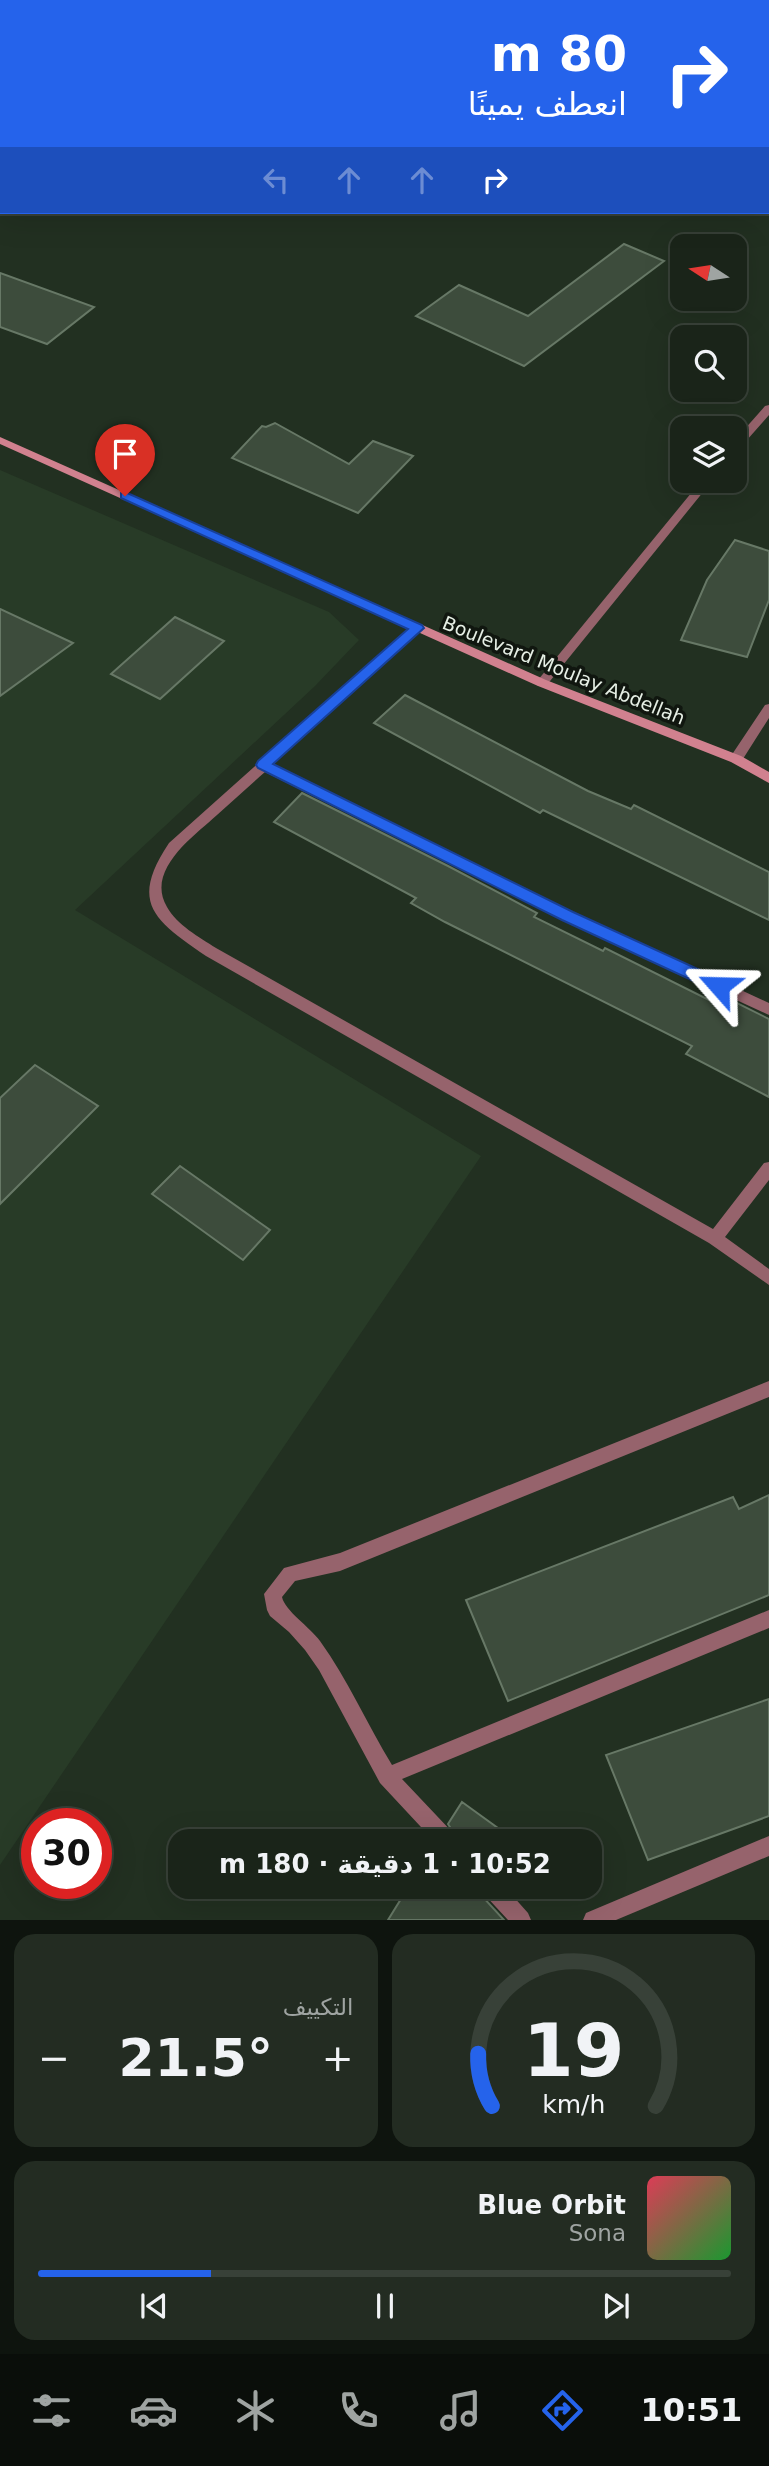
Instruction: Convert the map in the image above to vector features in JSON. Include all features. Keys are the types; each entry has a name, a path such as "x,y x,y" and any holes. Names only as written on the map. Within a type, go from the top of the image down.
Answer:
{"main road":[{"name":"Boulevard Moulay Abdellah","path":"0,440 542,683 736,759 769,778"}],"street":[{"path":"747,433 769,408"},
{"path":"542,683 697,493"},
{"path":"418,628 174,846 155,876 153,889 156,904 168,920 211,952 715,1238 769,1278"},
{"path":"736,759 769,708"},
{"path":"263,765 568,916 769,1009"},
{"path":"715,1238 769,1168"},
{"path":"436,1829 387,1776 315,1646 294,1622 276,1610 273,1594 290,1574 340,1562 769,1389"},
{"path":"387,1776 769,1619"},
{"path":"593,1920 769,1846"},
{"path":"502,1899 521,1920"}],"shaded area":[{"path":"0,470 329,612 359,640 315,686 75,910 481,1156 39,1808 21,1808 21,1834 0,1865"}],"building":[{"path":"624,244 664,261 524,366 416,316 459,285 528,316"},
{"path":"0,273 94,307 47,344 0,327"},
{"path":"275,423 349,464 373,441 413,456 358,513 232,458 262,426"},
{"path":"735,540 769,551 769,600 747,657 681,640 707,580"},
{"path":"0,609 73,643 0,696"},
{"path":"175,617 224,641 160,699 111,674"},
{"path":"405,695 588,791 631,809 634,805 769,872 769,920 543,810 540,813 374,723"},
{"path":"302,793 448,866 537,913 534,917 603,951 605,948 721,1006 727,998 769,1019 769,1097 686,1054 692,1046 445,922 411,903 416,898 274,822"},
{"path":"35,1065 98,1106 0,1204 0,1098"},
{"path":"180,1166 270,1230 243,1260 152,1194"},
{"path":"769,1495 769,1595 508,1701 466,1600 733,1497 739,1509"},
{"path":"769,1699 769,1816 648,1860 606,1755"},
{"path":"462,1802 499,1829 451,1829 448,1824"},
{"path":"401,1899 485,1899 504,1920 388,1920"}],"route":[{"path":"125,496 418,628 263,765 568,916 719,986"}]}
